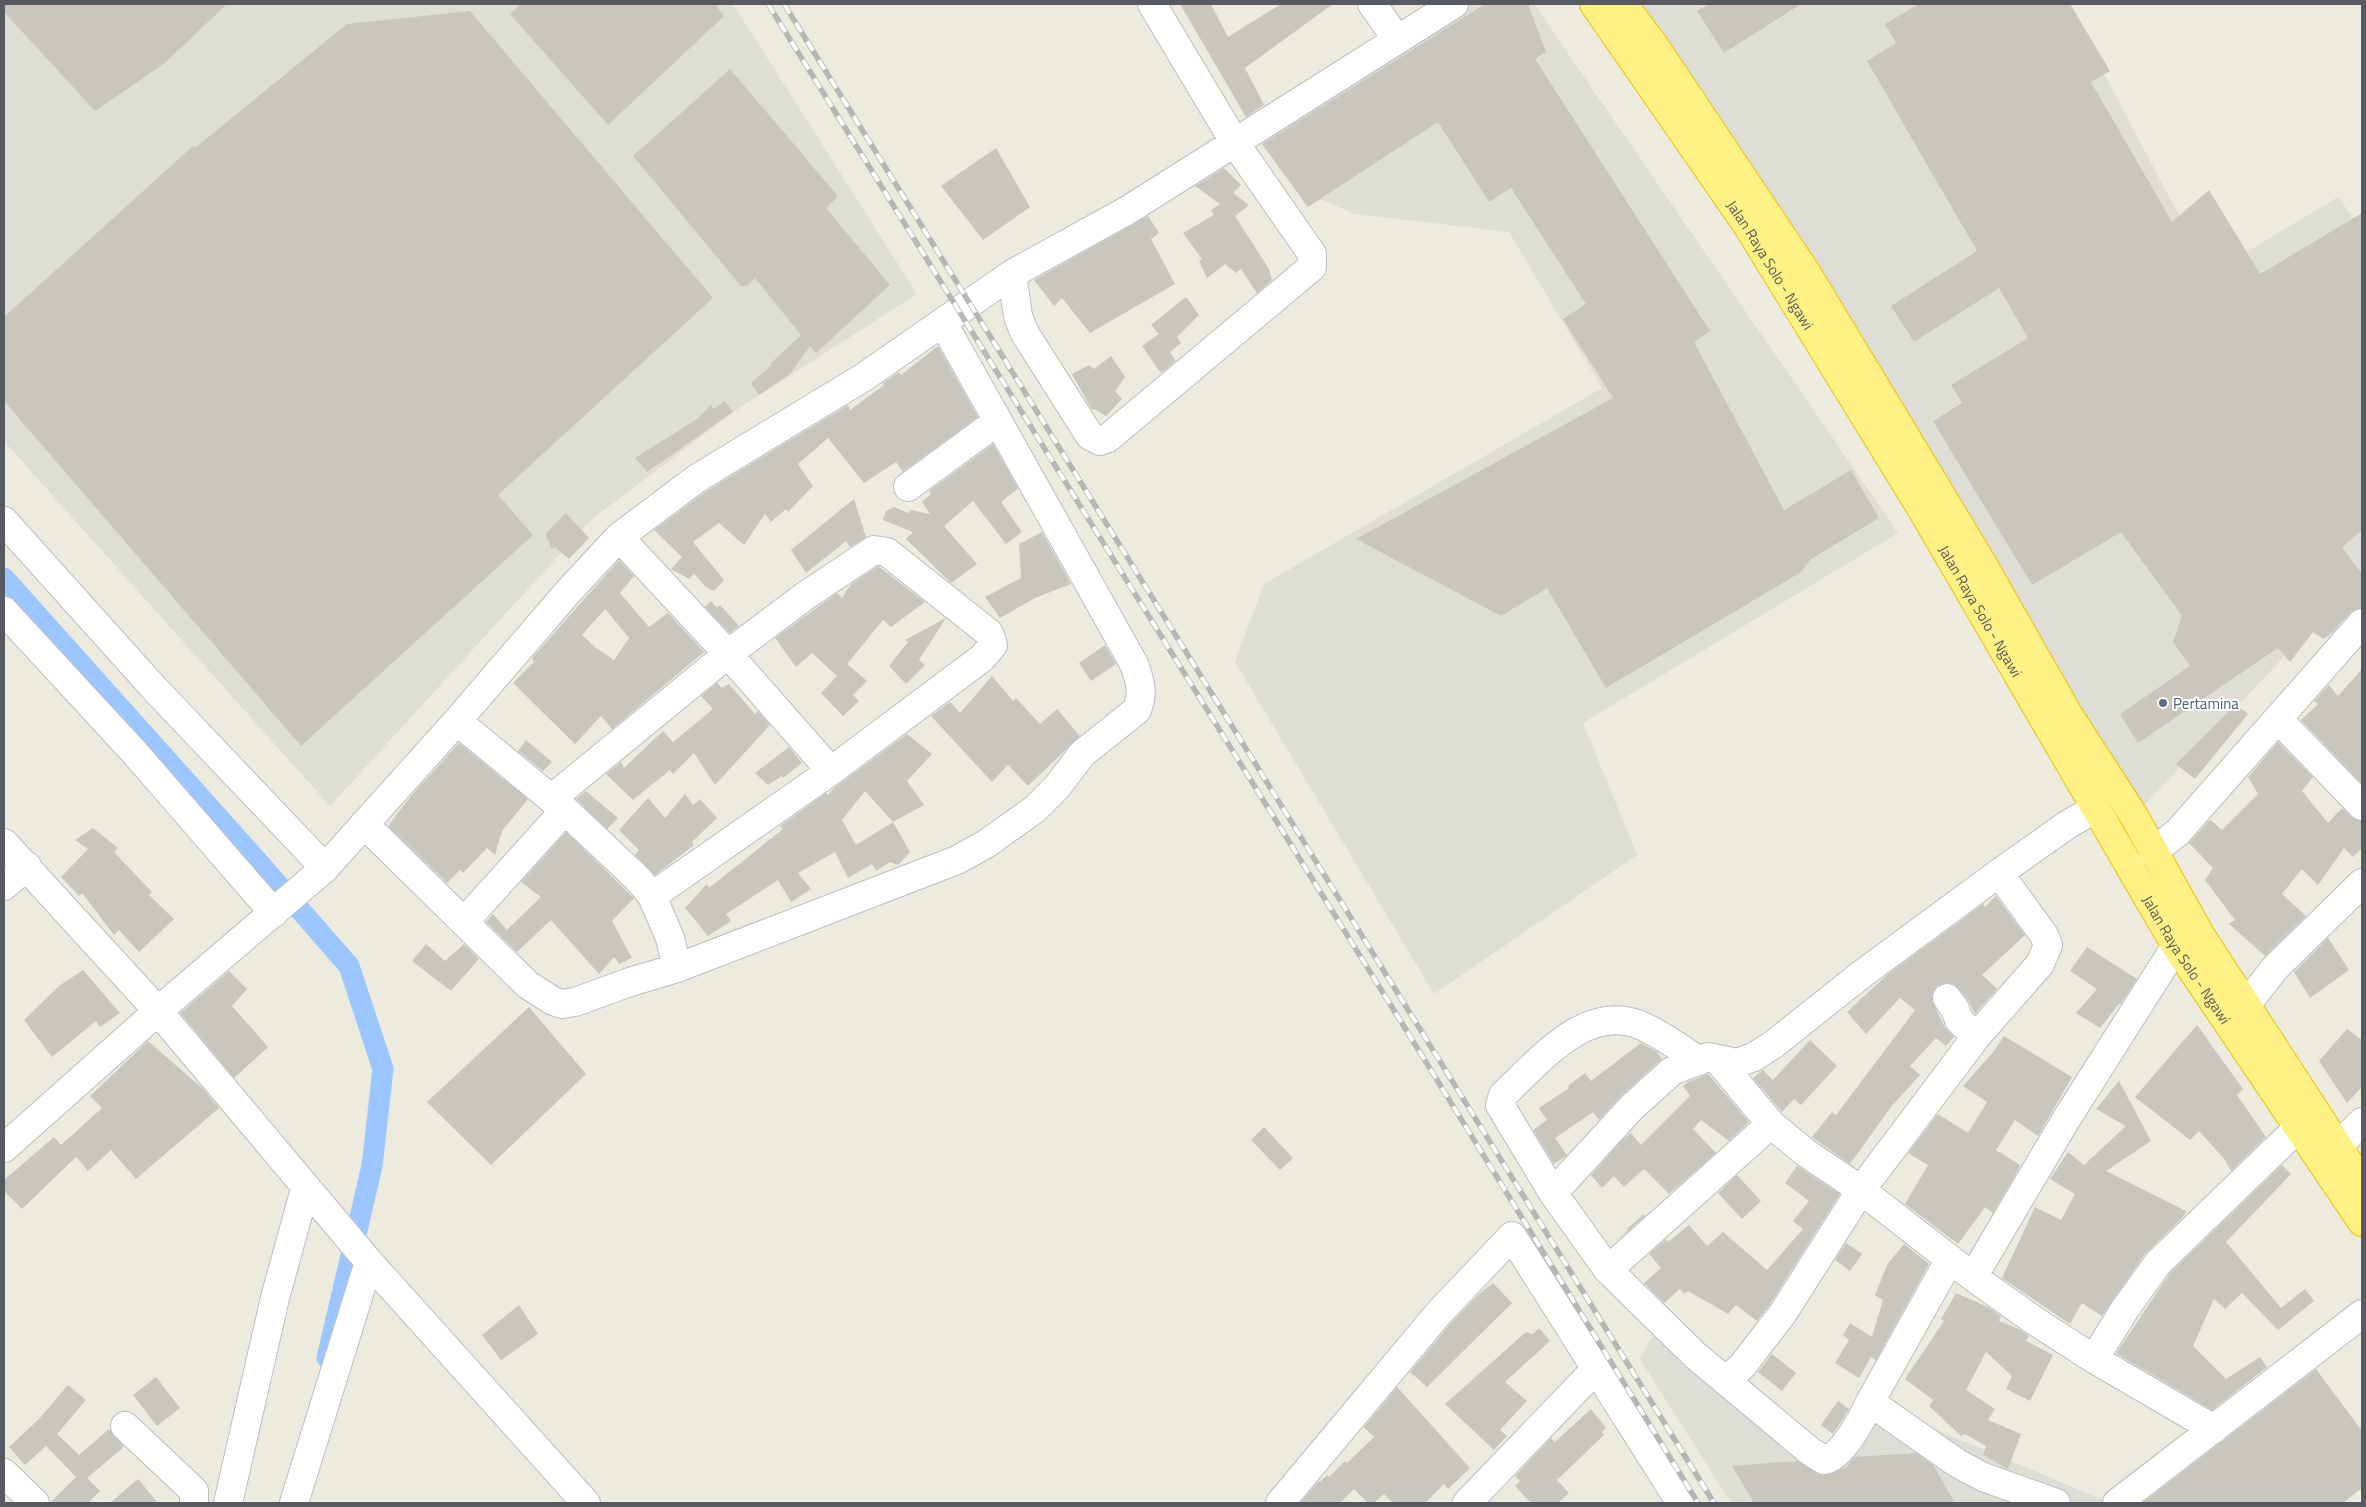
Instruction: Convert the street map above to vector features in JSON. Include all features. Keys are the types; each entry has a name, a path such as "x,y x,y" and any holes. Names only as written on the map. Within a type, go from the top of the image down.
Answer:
{"highway":[{"name":"Jalan Raya Solo - Ngawi","path":"1594,4 1747,225 1926,516 2176,946 2362,1222"},
{"name":"Jalan Raya Solo - Ngawi","path":"1624,4 1654,45 1806,272 1982,563 2068,714 2134,816 2201,936 2362,1183"}],"street":[{"path":"1012,274 1018,316 1024,332 1090,436 1100,441 1108,438 1312,267 1312,254 1235,143 1152,4"},
{"path":"1372,4 1398,39"},
{"path":"4,1148 158,1011 321,871 457,722 567,593 619,537 696,479 864,377 1012,274 1128,210 1454,4"},
{"path":"364,824 528,985 540,994 562,1004 575,1002 630,982 678,968 769,931 925,874 986,844 1035,809 1057,787 1082,754 1137,710 1142,691 1134,664 943,323"},
{"path":"908,487 998,420"},
{"path":"4,521 321,871"},
{"path":"619,537 728,654 831,771"},
{"path":"464,922 558,805 728,654 805,596 874,550 888,552 989,633 994,645 990,652 831,771 652,896"},
{"path":"4,611 277,910"},
{"path":"2154,852 2178,832 2279,720 2362,623"},
{"path":"2279,720 2362,806"},
{"path":"457,722 558,805 624,864 652,896 670,938 678,968"},
{"path":"1553,1192 1632,1108 1672,1071 1708,1060 1737,1063 1754,1057 1774,1044 1862,974 1999,873 2067,825 2096,808"},
{"path":"4,843 158,1011 364,1256 586,1503"},
{"path":"4,886 27,866"},
{"path":"1726,1381 1743,1364 1783,1313 1861,1190 1976,1037 2040,964 2048,945 2044,935 1999,873"},
{"path":"2246,1006 2275,968 2362,883"},
{"path":"1973,1277 2072,1110 2176,946"},
{"path":"1946,998 1955,1009 1959,1020 1976,1037"},
{"path":"1950,1259 1870,1402 1860,1424 1834,1455 1824,1460 1803,1446 1726,1381 1660,1322 1608,1270 1553,1192 1500,1105 1503,1095 1556,1046 1589,1024 1609,1020 1640,1025 1708,1060 1771,1124 1806,1152 1861,1190 1950,1259 1973,1277 2035,1321 2094,1359 2214,1429"},
{"path":"2338,1146 2362,1122"},
{"path":"1608,1270 1771,1124"},
{"path":"2094,1359 2125,1308 2158,1263 2298,1128"},
{"path":"125,1426 194,1497 229,1498 275,1298 306,1189"},
{"path":"1280,1503 1438,1314 1512,1236 1597,1368 1672,1499"},
{"path":"294,1503 364,1256"},
{"path":"2118,1503 2362,1314"},
{"path":"1467,1503 1527,1443 1597,1368"},
{"path":"1870,1402 1957,1463 1983,1477 2056,1503"},
{"path":"4,1472 35,1503"}],"shaded area":[{"path":"4,4 733,4 917,294 733,412 591,520 330,806 4,441"},
{"path":"1430,4 1534,4 1898,533 1583,723 1637,855 1434,994 1235,662 1264,584 1602,388 1509,232 1355,214 1309,195 1254,131"},
{"path":"1615,4 2067,4 2210,274 2338,197 2362,230 2362,574 2134,816"},
{"path":"1660,1323 1829,1459 1870,1402 2111,1503 1731,1503 1640,1359"}],"building":[{"path":"4,4 227,4 165,63 95,111 4,12"},
{"path":"521,4 715,4 724,16 608,125 510,14"},
{"path":"1180,4 1211,4 1228,37 1281,4 1333,4 1245,68 1264,105 1246,117"},
{"path":"1485,4 1528,4 1546,52 1535,59 1710,331 1694,342 1784,510 1851,470 1879,518 1811,559 1801,572 1606,688 1547,588 1501,616 1356,539 1613,398 1563,319 1586,304 1511,188 1489,202 1438,122 1308,207 1262,144"},
{"path":"1709,4 1801,4 1724,53 1697,11"},
{"path":"1919,4 2070,4 2110,71 2091,82 2172,222 2209,190 2260,274 2362,213 2362,530 2342,547 2362,574 2362,608 2351,612 2331,634 2323,639 2313,632 2290,662 2278,648 2138,743 2120,714 2190,666 2173,642 2182,616 2121,532 2032,585 1933,421 1962,403 1951,385 2028,338 1999,288 1914,342 1891,306 1977,251 1867,61 1896,43 1885,24"},
{"path":"470,11 713,298 498,495 533,535 301,746 4,401 4,317 193,146 195,148 347,24"},
{"path":"730,69 838,196 826,208 890,285 816,353 810,346 790,374 759,395 751,383 772,365 770,364 801,335 755,278 747,286 741,286 633,156"},
{"path":"996,148 1030,207 983,240 941,186"},
{"path":"1224,168 1241,185 1233,193 1249,205 1235,216 1269,269 1272,280 1257,293 1241,269 1236,273 1225,264 1207,278 1199,261 1202,259 1183,233 1214,215 1211,210 1220,204 1195,186"},
{"path":"1148,216 1159,233 1151,239 1175,284 1090,333 1062,298 1054,306 1034,280"},
{"path":"1186,297 1199,315 1177,337 1181,343 1170,352 1176,361 1161,373 1142,346 1159,334 1151,325"},
{"path":"938,346 978,417 903,472 896,462 864,483 828,438 798,464 813,486 788,512 786,509 771,522 765,514 744,545 719,523 693,542 724,580 714,591 706,587 694,574 689,579 671,569 682,557 654,530 705,492 848,405 850,410 884,385 883,383 899,372 901,375"},
{"path":"1111,356 1125,377 1115,391 1122,399 1106,416 1094,409 1092,410 1072,374 1089,365 1094,369"},
{"path":"725,401 733,412 647,472 635,458 697,419 711,405 713,409"},
{"path":"993,444 1018,488 1001,502 1022,532 1006,544 973,501 944,526 977,564 951,583 906,539 913,532 883,520 886,511 894,507 908,513 911,510 930,514 922,502 931,494 929,491"},
{"path":"854,499 866,537 850,547 846,541 806,573 791,550"},
{"path":"566,513 589,538 569,559 555,547 552,549 545,534"},
{"path":"1042,532 1071,584 1035,598 1000,618 985,597 1021,578 1019,544"},
{"path":"619,560 634,576 620,593 649,627 668,613 704,652 612,729 601,716 575,744 513,683 534,662 532,658","holes":["605,609 629,638 614,660 596,648 582,635"]},
{"path":"878,566 925,602 891,627 883,620 847,664 867,681 853,695 859,701 843,716 821,693 837,676 812,653 796,667 775,638 837,593 842,598 851,584"},
{"path":"711,601 717,608 720,605 739,626 730,633 705,607"},
{"path":"946,618 919,660 925,665 906,684 889,666 908,642 905,640"},
{"path":"1105,645 1116,664 1091,681 1079,663"},
{"path":"2362,669 2362,784 2301,720 2318,704 2314,701 2329,685 2338,696"},
{"path":"992,676 1013,701 1016,698 1040,724 1057,709 1080,736 1028,786 1008,765 992,782 931,716 950,702 960,713"},
{"path":"717,683 722,688 729,684 755,714 758,711 770,725 715,785 694,753 673,774 670,770 633,800 606,774 621,762 624,768 663,731 673,742 713,709 701,696"},
{"path":"2236,704 2248,714 2195,779 2176,764"},
{"path":"907,734 932,754 907,781 924,805 893,822 910,852 898,865 890,862 876,871 872,864 848,878 835,852 798,873 811,889 791,902 778,880 726,914 731,921 708,936 685,908 707,884 709,888 783,829 780,826 826,793 828,795 834,788","holes":["865,791 893,822 856,845 842,820"]},
{"path":"526,740 552,762 543,771 518,751"},
{"path":"2278,742 2313,777 2302,791 2328,823 2342,808 2351,817 2362,821 2362,848 2353,857 2344,848 2318,885 2302,869 2282,894 2306,916 2265,956 2229,924 2235,920 2205,880 2213,868 2189,843 2210,820 2222,830 2258,794 2248,777"},
{"path":"459,743 528,799 502,831 495,855 487,848 463,873 460,870 447,883 388,826 411,796"},
{"path":"789,747 802,763 783,778 782,776 768,785 755,773"},
{"path":"586,791 618,818 607,829 576,799"},
{"path":"685,794 693,805 700,799 717,818 692,842 694,845 655,875 635,855 639,850 619,830 648,798 665,818"},
{"path":"93,828 118,848 114,852 152,892 149,895 174,919 139,952 119,930 114,935 82,893 79,896 61,877 88,849 75,840"},
{"path":"566,832 634,898 612,921 632,958 619,964 614,957 599,974 551,920 517,952 486,922 493,914 507,930 541,897 521,882"},
{"path":"1996,896 2025,935 1982,975 1997,989 1975,1014 1968,1000 1954,984 1945,983 1937,986 1933,992 1932,1000 1944,1026 1954,1037 1946,1046 1936,1038 1910,1066 1920,1075 1891,1107 1850,1164 1812,1137 1832,1112 1836,1115 1915,1010 1900,998 1866,1034 1847,1012 1888,974 1983,904 1985,907"},
{"path":"2328,938 2349,970 2310,998 2294,972"},
{"path":"426,944 445,961 464,944 479,959 451,991 412,961"},
{"path":"2087,947 2137,979 2120,1005 2100,1028 2076,1013 2097,989 2070,971"},
{"path":"83,970 120,1013 100,1027 96,1021 52,1057 24,1020 59,986"},
{"path":"229,971 247,989 232,1006 268,1047 234,1078 180,1013"},
{"path":"529,1007 586,1074 491,1165 427,1102"},
{"path":"2197,1025 2243,1089 2237,1095 2266,1137 2231,1171 2225,1160 2199,1131 2190,1140 2135,1097"},
{"path":"2347,1029 2362,1040 2362,1087 2347,1103 2319,1061"},
{"path":"2004,1036 2072,1077 2038,1136 2015,1120 1996,1150 2020,1165 2017,1172 1993,1213 1985,1207 1958,1244 1905,1204 1928,1165 1908,1153 1938,1114 1968,1133 1987,1102 1963,1086 1994,1051"},
{"path":"1810,1040 1837,1066 1801,1105 1794,1099 1782,1112 1753,1078 1763,1070 1773,1080"},
{"path":"148,1041 202,1088 219,1108 136,1179 111,1150 88,1171 76,1157 22,1209 4,1191 4,1180 54,1137 61,1145 102,1108 90,1096"},
{"path":"1641,1043 1657,1052 1662,1059 1622,1095 1599,1120 1593,1112 1555,1138 1567,1155 1554,1164 1533,1130 1547,1120 1539,1108 1569,1088 1568,1086 1585,1073 1591,1081"},
{"path":"1708,1074 1749,1122 1729,1141 1701,1120 1693,1129 1716,1153 1669,1194 1644,1169 1624,1187 1614,1176 1602,1188 1591,1175 1623,1139 1631,1133 1641,1145 1690,1096 1683,1086"},
{"path":"2119,1081 2151,1141 2106,1171 2186,1211 2183,1217 2145,1254 2102,1316 2082,1303 2070,1324 2002,1278 2035,1207 2061,1220 2075,1194 2050,1179 2068,1152 2084,1165 2126,1126 2096,1109"},
{"path":"1264,1127 1293,1158 1280,1170 1251,1140"},
{"path":"2282,1165 2291,1174 2226,1242 2281,1308 2305,1289 2314,1301 2278,1330 2242,1293 2225,1309 2214,1299 2193,1346 2226,1379 2260,1357 2267,1367 2212,1410 2117,1354 2117,1352 2170,1273"},
{"path":"1797,1166 1840,1194 1770,1304 1757,1321 1736,1305 1728,1314 1688,1291 1684,1294 1680,1289 1664,1303 1644,1283 1661,1268 1649,1254 1666,1239 1668,1242 1689,1225 1707,1246 1723,1232 1767,1270 1803,1229 1793,1221 1809,1201 1785,1183"},
{"path":"1737,1175 1761,1201 1742,1219 1718,1193"},
{"path":"1644,1214 1645,1216 1616,1242 1627,1229"},
{"path":"1846,1243 1862,1254 1850,1271 1835,1260"},
{"path":"1904,1244 1929,1264 1876,1360 1871,1357 1859,1378 1835,1363 1849,1340 1843,1335 1850,1323 1872,1337 1883,1300 1875,1295 1887,1265"},
{"path":"1493,1283 1512,1303 1427,1387 1410,1372 1450,1324 1479,1294"},
{"path":"1956,1293 1988,1307 2001,1316 1999,1321 2019,1329 2029,1336 2026,1341 2053,1355 2030,1401 2006,1389 2012,1376 1986,1352 1966,1390 1995,1409 1988,1420 2021,1434 2008,1469 1983,1455 1986,1446 1965,1434 1961,1436 1929,1406 1933,1400 1905,1379 1944,1321 1941,1319"},
{"path":"519,1305 538,1334 501,1360 482,1335"},
{"path":"1539,1328 1550,1341 1505,1382 1527,1401 1500,1430 1507,1436 1494,1450 1445,1404 1526,1332 1533,1334"},
{"path":"1772,1354 1796,1373 1782,1391 1758,1372"},
{"path":"2316,1369 2362,1431 2362,1488 2343,1503 2142,1503"},
{"path":"156,1377 180,1408 157,1426 133,1395"},
{"path":"68,1385 86,1400 57,1434 79,1455 109,1429 124,1447 87,1478 100,1491 88,1503 50,1503 76,1477 46,1446 25,1465 9,1447 39,1419"},
{"path":"1397,1387 1470,1468 1448,1489 1444,1484 1425,1503 1393,1503 1384,1494 1374,1503 1368,1503 1354,1489 1340,1503 1300,1503 1319,1481 1327,1475 1329,1477 1345,1461 1347,1463 1374,1437 1364,1427"},
{"path":"1838,1401 1849,1409 1833,1434 1821,1425"},
{"path":"1591,1409 1606,1428 1602,1432 1604,1435 1557,1480 1569,1493 1558,1503 1531,1503 1515,1486 1520,1481 1515,1476 1551,1438 1555,1442"},
{"path":"1916,1453 1933,1465 1955,1503 1754,1503 1732,1466 1798,1461 1823,1476 1843,1468 1845,1469 1854,1457"},
{"path":"138,1479 158,1503 110,1503"}],"waterway":[{"path":"4,578 349,966 383,1069 372,1166 327,1358"}],"railway":[{"path":"768,4 1698,1503"},
{"path":"784,4 1714,1503"}],"place":[{"name":"Pertamina","path":"2163,703"}]}
